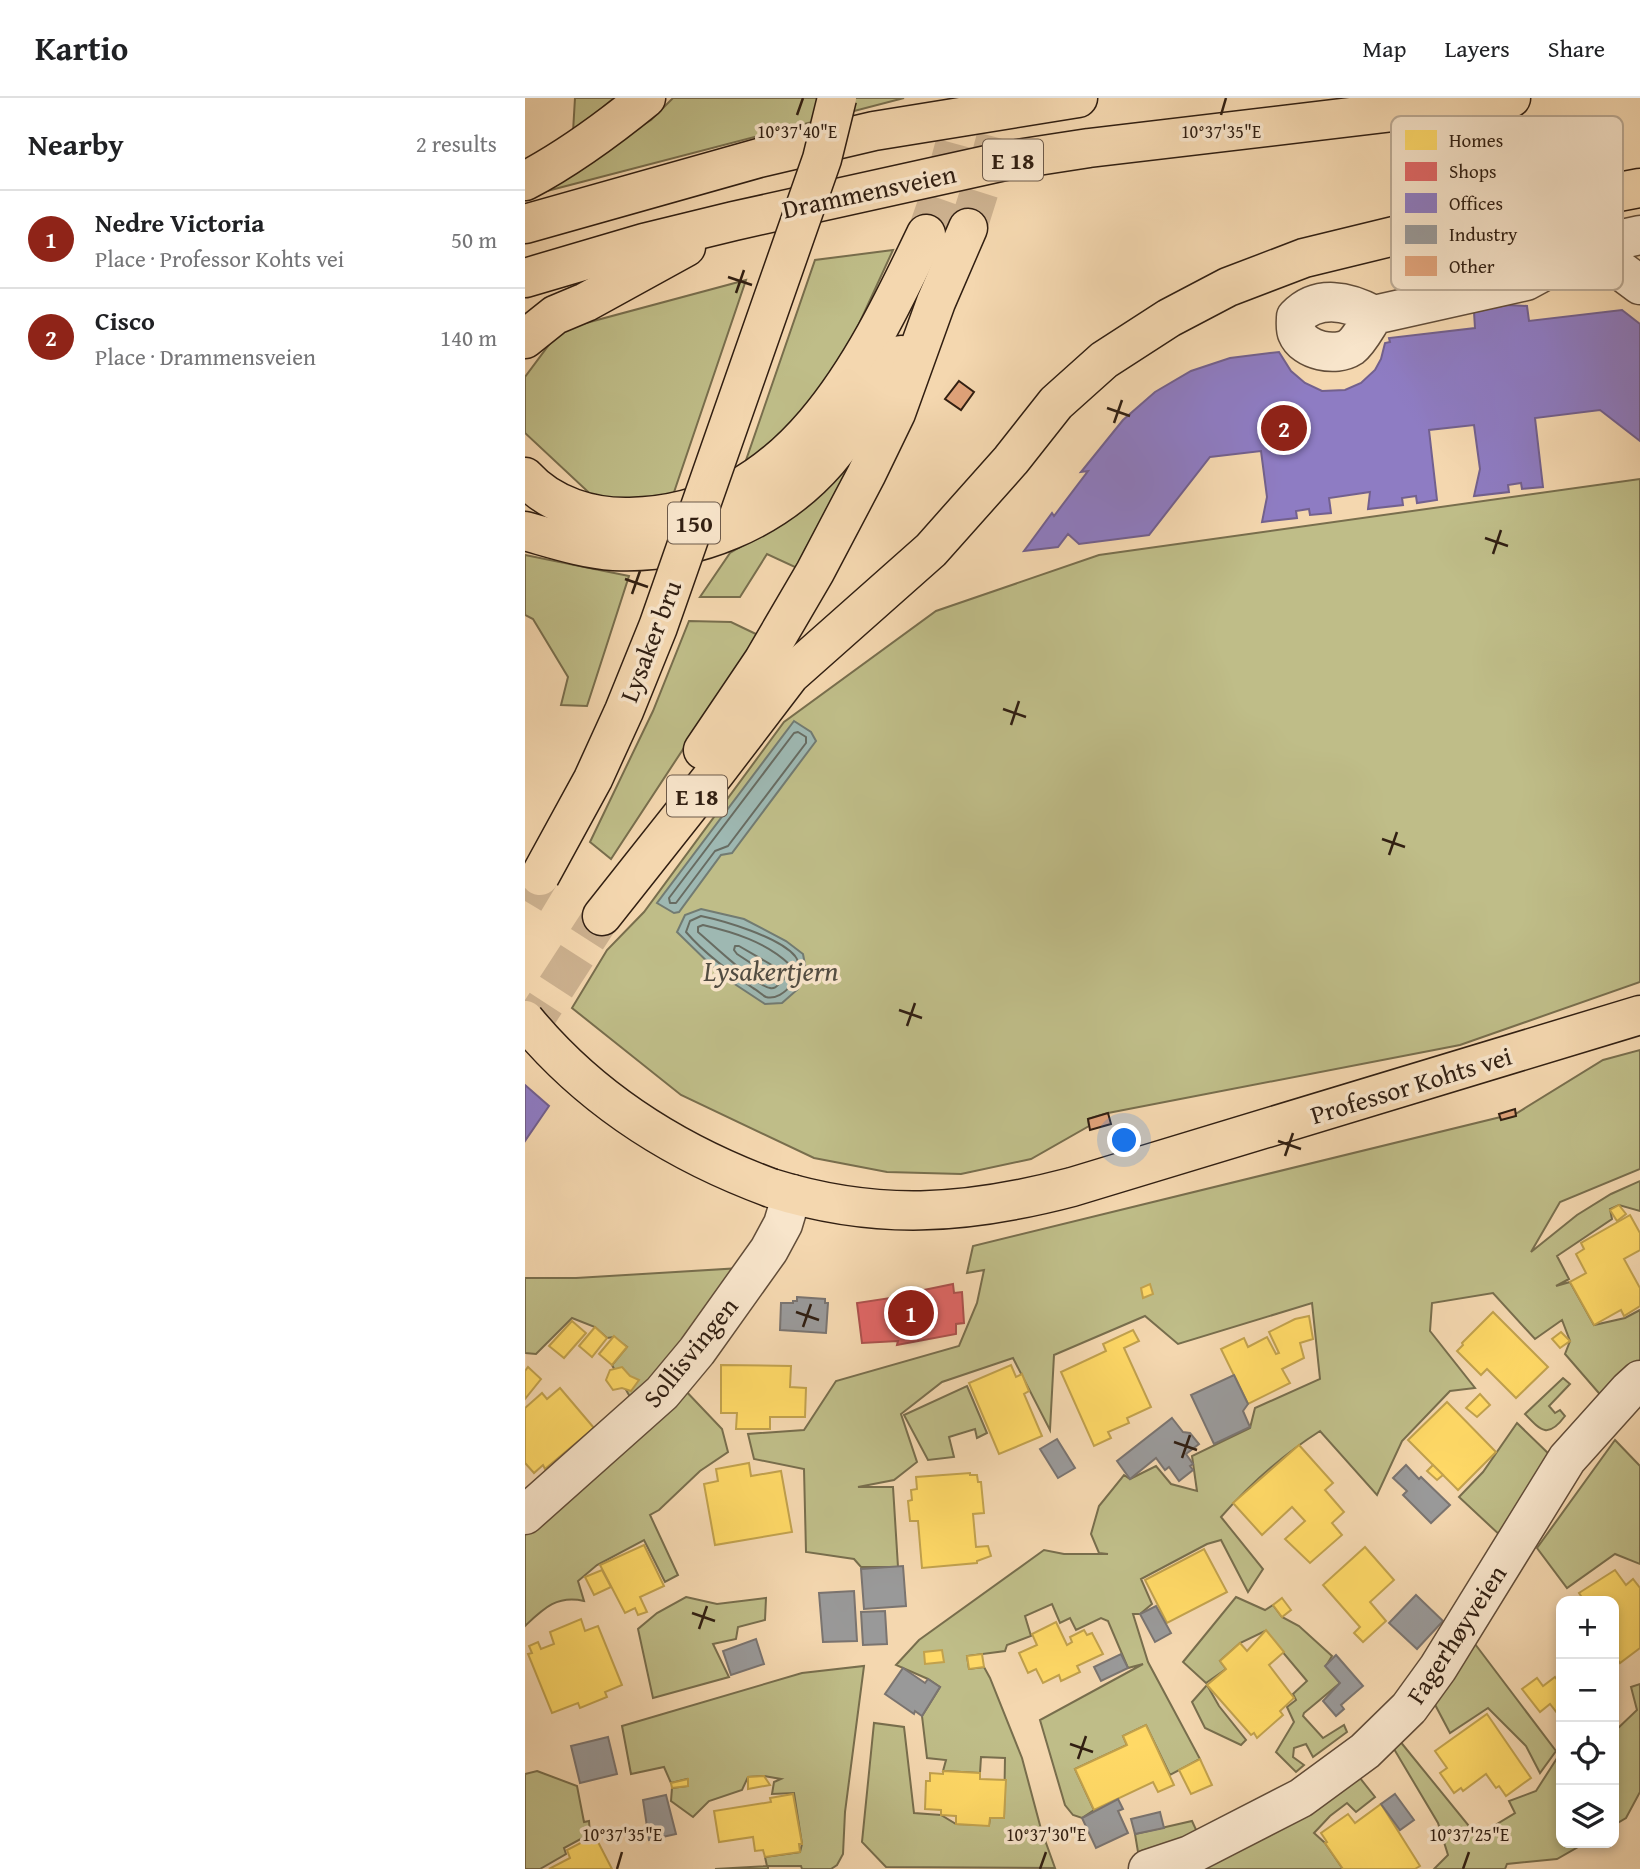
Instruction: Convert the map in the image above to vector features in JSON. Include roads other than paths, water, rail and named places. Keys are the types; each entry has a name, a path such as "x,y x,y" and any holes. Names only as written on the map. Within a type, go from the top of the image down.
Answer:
{"main road":[{"path":"525,181 552,167 604,132 646,98"},
{"name":"150","path":"822,159 837,98"},
{"path":"822,159 860,98"},
{"name":"E 18","path":"525,224 759,158 874,131 1077,98"},
{"name":"Drammensveien","path":"525,278 734,220 1005,162 1089,148 1511,98"},
{"name":"Lysaker bru","path":"540,876 593,779 658,627 822,159"},
{"name":"E 18","path":"525,339 555,315 586,302 734,220"},
{"path":"525,531 570,544 611,551 658,551 714,537 756,519 797,490 827,461 862,416 936,302 968,228"},
{"path":"525,477 538,492 573,508 613,517 654,516 706,505 739,490 775,464 809,433 851,374 892,303 926,234"},
{"name":"E 18","path":"936,302 897,413 815,572 763,661 698,757 602,916 790,675 930,550 1011,460 1056,403 1104,360 1169,318 1228,287 1304,258 1391,237"},
{"name":"Professor Kohts vei","path":"525,1020 568,1066 635,1121 701,1159 781,1191 840,1205 910,1211 969,1209 1017,1201 1072,1187 1640,1015"}],"street":[{"path":"1623,272 1640,285"},
{"path":"1376,302 1462,290"},
{"name":"Sollisvingen","path":"525,1515 615,1436 670,1383 697,1351 769,1250 783,1224 781,1191"},
{"name":"Fagerhøyveien","path":"1148,1869 1190,1855 1301,1798 1365,1751 1409,1708 1438,1668 1567,1459 1640,1380"}],"water":[{"path":"794,721 811,732 816,741 732,853 721,855 679,912 674,913 657,903"},
{"name":"Lysakertjern","path":"701,909 744,919 786,941 803,954 806,970 798,989 782,1003 765,1004 721,975 677,932 685,915"}],"tunnel":[{"path":"926,234 943,186 967,98"},
{"path":"968,228 1006,98"},
{"path":"525,901 540,876"},
{"path":"525,1035 602,916"}],"place":[{"name":"Cisco","path":"1284,428"},
{"name":"Nedre Victoria","path":"911,1313"}]}
